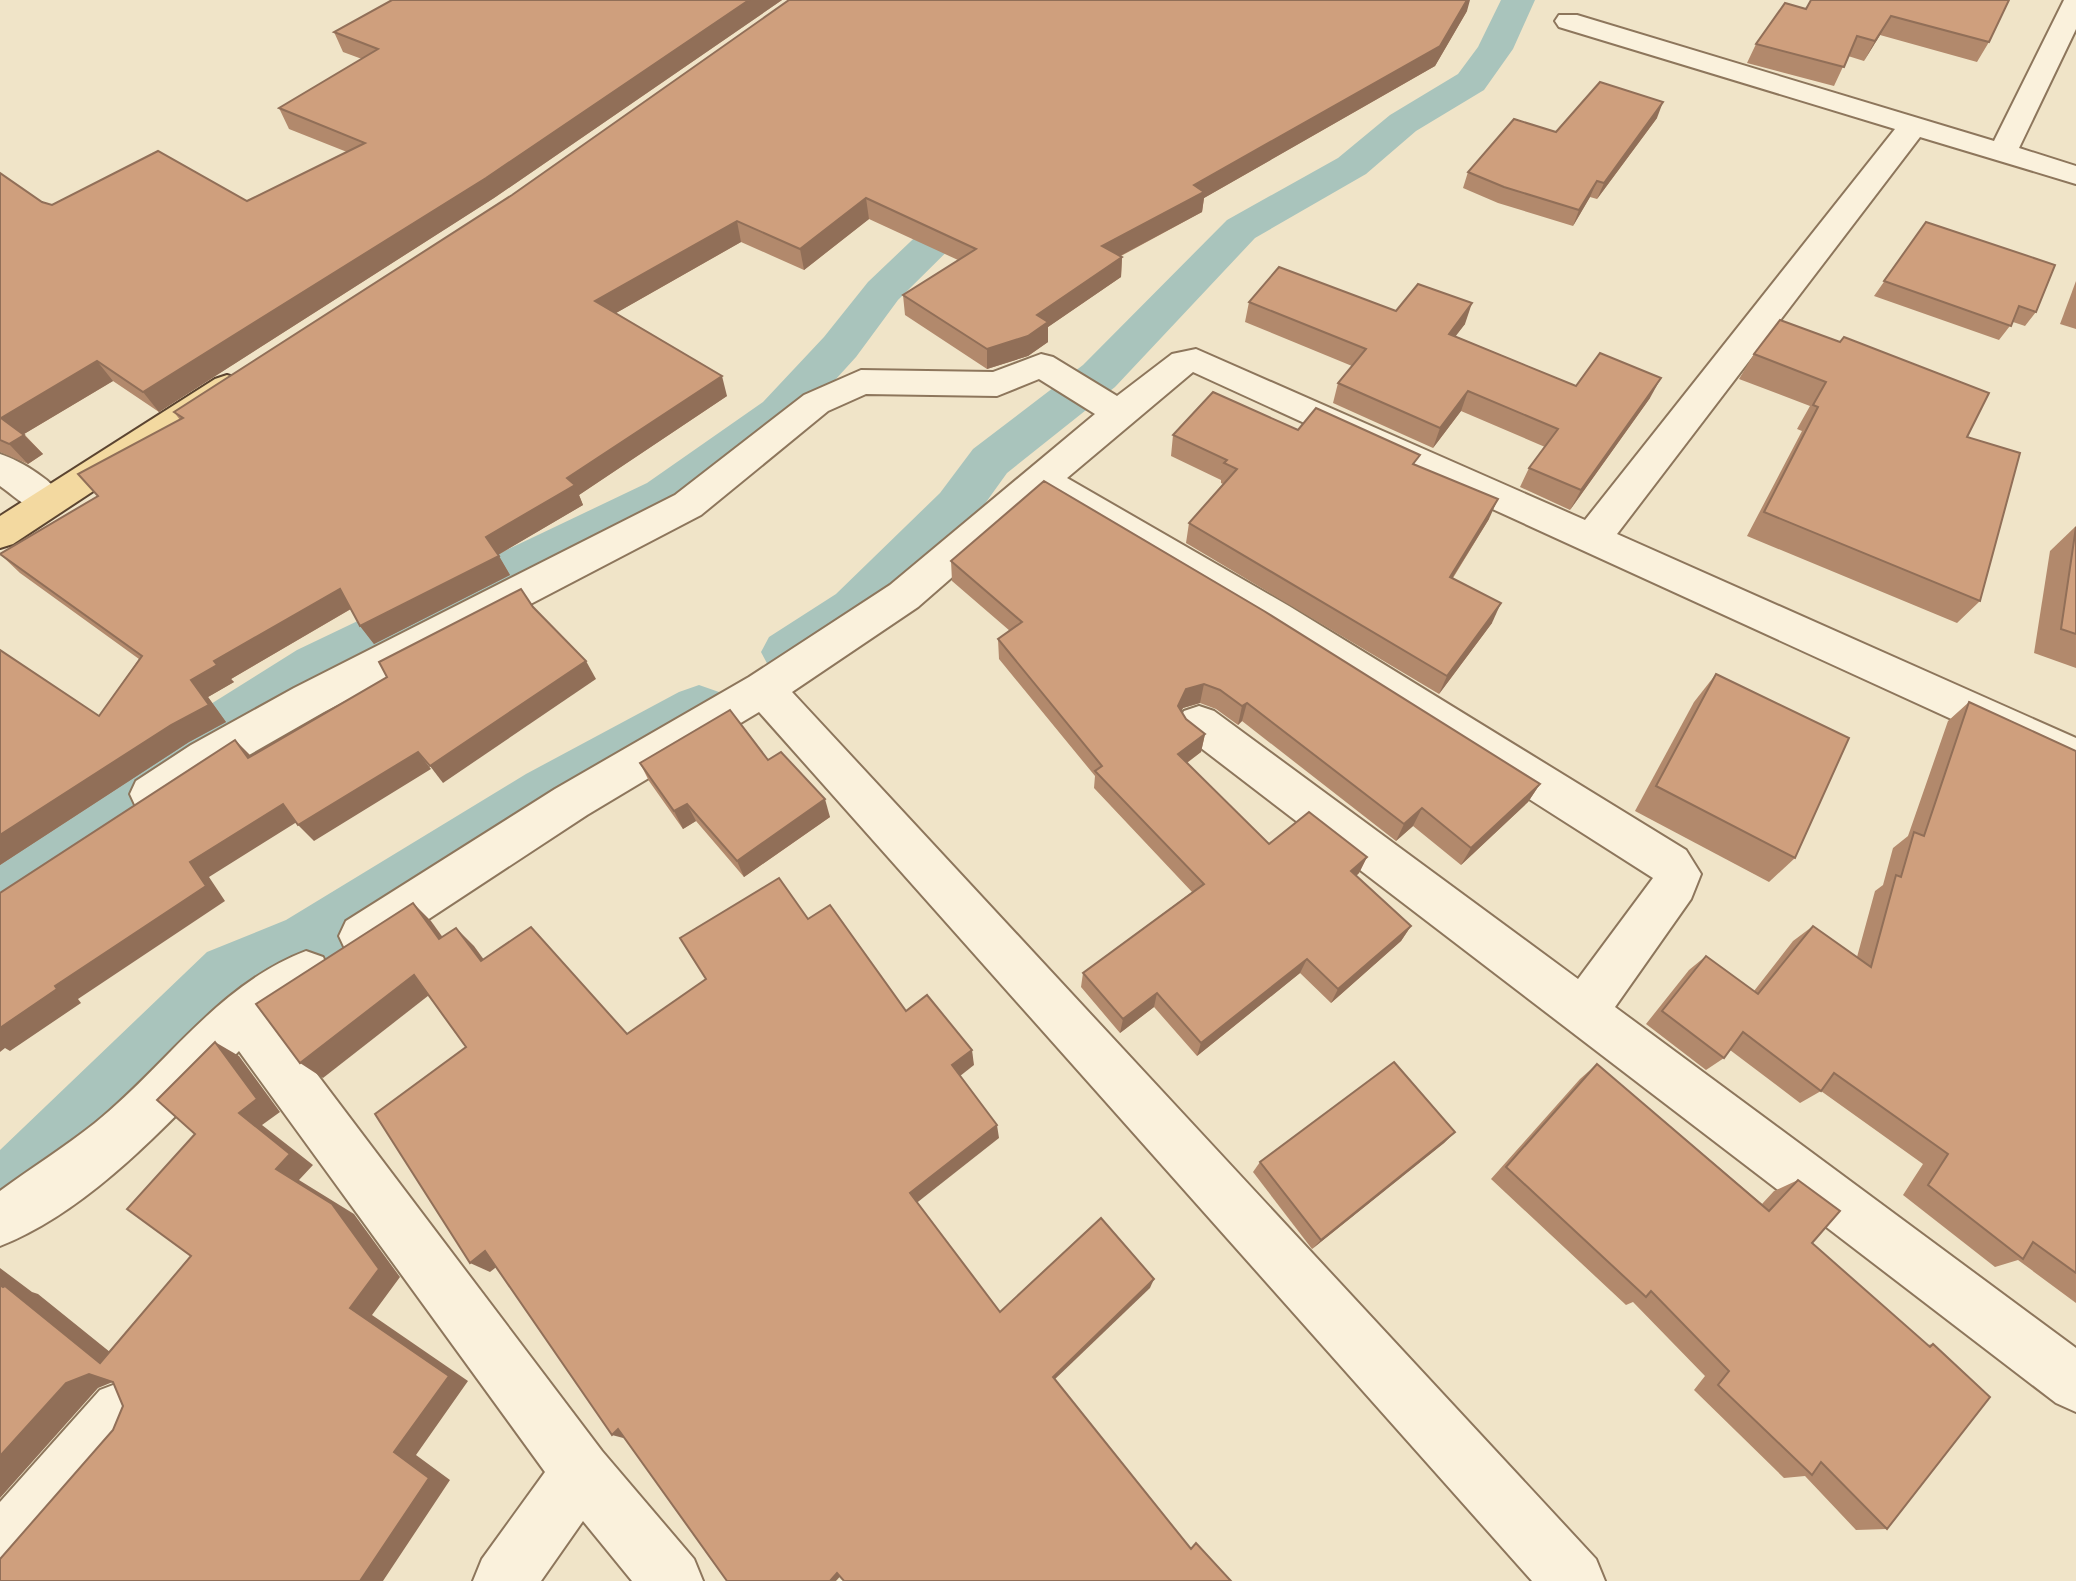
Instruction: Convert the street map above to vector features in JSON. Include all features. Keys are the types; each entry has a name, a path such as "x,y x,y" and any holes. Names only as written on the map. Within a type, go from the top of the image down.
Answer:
{"main road":[{"path":"0,534 258,367"}],"street":[{"path":"2002,153 2076,2"},
{"path":"1568,21 2076,175"},
{"path":"1591,540 1913,126"},
{"path":"0,1219 13,1214 114,1141 242,1014 571,802 764,689 904,596 1119,413 1184,362 1196,360 2076,758"},
{"path":"116,818 206,758 309,700 688,505 816,403 861,382 997,384 1041,365 1119,413"},
{"path":"0,467 48,502"},
{"path":"1042,480 1275,617 1670,864 1678,874 1675,884 1583,1012"},
{"path":"764,689 1574,1581"},
{"path":"1199,723 2076,1383"},
{"path":"242,1014 581,1472 672,1581"},
{"path":"0,1548 121,1411"},
{"path":"504,1581 581,1472"}],"building":[{"path":"392,0 749,0 486,178 143,392 97,361 1,418 24,435 9,444 0,440 0,173 42,202 52,205 158,151 247,201 365,143 279,108 378,49 334,32"},
{"path":"789,0 1467,0 1440,46 1194,185 1204,192 1102,246 1122,257 1037,315 1048,322 1028,336 987,349 903,295 976,249 866,198 800,249 737,221 595,301 722,376 567,478 575,485 486,537 499,556 360,626 340,589 214,661 217,665 191,680 209,705 171,725 0,835 0,650 99,716 142,656 0,554 98,496 78,474 183,418 174,412 512,195"},
{"path":"1811,0 2009,0 1989,42 1891,16 1875,41 1857,36 1844,67 1756,44 1785,3 1806,9"},
{"path":"1600,82 1663,102 1604,183 1597,181 1579,210 1504,187 1468,172 1514,119 1556,132"},
{"path":"1926,222 2055,265 2036,312 2019,306 2011,326 1884,281"},
{"path":"1279,267 1396,311 1418,284 1472,303 1449,334 1576,386 1600,353 1661,378 1581,490 1529,468 1558,429 1468,391 1440,428 1338,383 1366,349 1249,302"},
{"path":"1780,320 1840,342 1844,337 1989,393 1967,437 2020,453 1980,601 1764,512 1818,407 1813,405 1826,382 1754,354"},
{"path":"1213,392 1298,430 1316,408 1420,455 1413,464 1498,499 1450,577 1501,603 1447,676 1189,523 1237,469 1224,463 1227,460 1173,435"},
{"path":"1044,481 1264,611 1540,784 1471,848 1422,808 1404,824 1247,703 1242,706 1220,690 1204,684 1186,689 1178,706 1186,719 1205,734 1178,754 1269,844 1309,812 1367,857 1351,871 1411,926 1338,989 1307,959 1201,1043 1157,993 1123,1019 1083,973 1204,884 1095,771 1102,766 998,639 1022,622 951,561"},
{"path":"2076,527 2076,634 2061,629"},
{"path":"521,589 533,607 586,661 430,766 418,752 298,825 283,804 190,862 206,886 55,986 57,989 0,1028 0,893 235,740 248,758 387,677 379,662"},
{"path":"1716,674 1849,738 1795,858 1656,786"},
{"path":"1969,702 2076,751 2076,1273 2033,1242 2023,1259 1928,1185 1948,1154 1834,1073 1821,1091 1743,1032 1724,1058 1662,1011 1706,956 1758,994 1813,926 1871,967 1896,875 1901,877 1914,832 1924,836"},
{"path":"730,710 768,760 781,752 825,799 737,861 687,804 674,811 640,763"},
{"path":"779,878 808,919 830,905 906,1011 927,995 972,1050 952,1065 997,1125 910,1193 1000,1312 1101,1218 1154,1279 1053,1377 1191,1549 1196,1543 1231,1581 844,1581 837,1573 830,1581 727,1581 618,1429 612,1435 485,1251 470,1263 375,1114 466,1047 414,975 300,1063 256,1004 413,903 439,939 456,928 481,961 531,927 627,1034 706,979 680,938"},
{"path":"215,1042 257,1099 239,1113 290,1154 276,1169 332,1204 379,1269 350,1308 449,1376 394,1452 429,1478 360,1581 0,1581 0,1559 113,1430 123,1406 113,1382 89,1374 66,1383 0,1456 0,1285 100,1363 191,1256 127,1209 195,1134 157,1100"},
{"path":"1394,1062 1455,1132 1321,1240 1260,1162"},
{"path":"1597,1064 1769,1211 1798,1180 1840,1211 1812,1243 1930,1347 1933,1344 1990,1397 1887,1529 1821,1462 1812,1475 1718,1385 1729,1371 1651,1291 1646,1297 1506,1167"}],"waterway":[{"path":"788,652 855,608 957,506 990,461 1099,376 1241,229 1352,166 1403,123 1471,82 1495,49 1518,0"},
{"path":"0,868 316,665 664,495 779,413 840,347 883,291 985,192"},
{"path":"0,1190 14,1185 229,973 308,940 547,791 699,708"}]}
